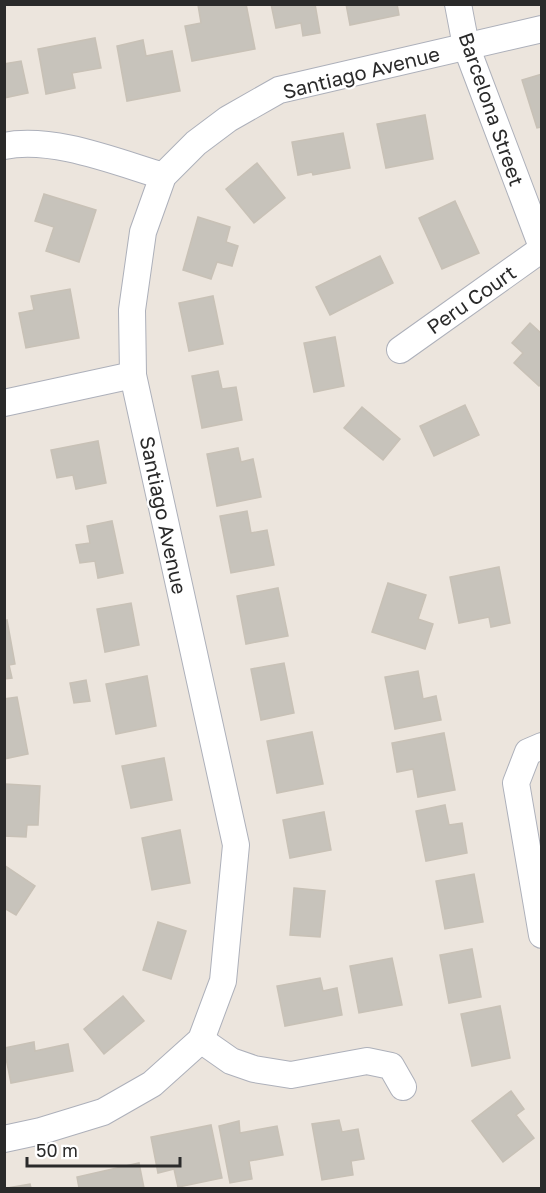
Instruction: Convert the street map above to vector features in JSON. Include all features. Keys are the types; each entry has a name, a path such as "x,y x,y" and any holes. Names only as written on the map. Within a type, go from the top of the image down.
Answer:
{"street":[{"name":"Barcelona Street","path":"458,4 466,46 542,248"},
{"name":"Santiago Avenue","path":"4,1139 41,1131 103,1112 152,1084 201,1040 223,981 236,845 133,375 132,310 143,232 163,176 196,143 228,119 279,90 542,29"},
{"path":"4,146 14,144 61,146 163,176"},
{"name":"Peru Court","path":"400,350 542,248"},
{"path":"4,403 133,375"},
{"path":"542,747 528,752 516,783 542,935"},
{"path":"201,1040 238,1064 291,1075 367,1060 391,1066 403,1087"}],"building":[{"path":"246,4 255,49 192,61 185,26 201,23 198,5"},
{"path":"271,4 315,4 320,33 303,36 301,23 276,28"},
{"path":"346,4 397,4 399,15 350,25"},
{"path":"95,38 101,68 72,73 75,88 46,94 38,49"},
{"path":"143,40 146,56 172,51 180,91 127,101 117,46"},
{"path":"21,61 28,93 4,98 4,64"},
{"path":"542,74 542,127 537,128 522,80"},
{"path":"425,115 433,159 386,168 377,124"},
{"path":"343,133 350,168 313,175 312,172 298,175 292,142"},
{"path":"257,163 285,198 254,223 226,189"},
{"path":"44,194 96,210 79,262 46,251 54,227 35,221"},
{"path":"455,201 479,253 442,269 419,218"},
{"path":"198,217 230,227 226,242 238,246 232,266 217,262 211,279 183,270"},
{"path":"380,256 393,283 330,315 316,287"},
{"path":"70,289 79,338 26,348 19,313 34,310 31,296"},
{"path":"213,296 223,344 189,351 179,303"},
{"path":"530,323 542,334 542,383 539,386 514,363 523,353 512,343"},
{"path":"335,337 344,386 314,392 304,343"},
{"path":"218,371 222,389 236,387 242,420 202,428 192,376"},
{"path":"465,405 479,435 434,456 420,426"},
{"path":"362,407 400,439 383,460 344,428"},
{"path":"98,441 106,483 76,489 73,475 57,478 51,450"},
{"path":"238,448 241,462 253,459 261,497 217,506 207,454"},
{"path":"247,511 251,533 267,530 274,565 231,573 220,516"},
{"path":"112,521 123,573 98,578 95,561 80,563 76,545 90,543 87,526"},
{"path":"499,567 510,623 491,627 489,617 459,623 450,577"},
{"path":"388,583 426,595 418,619 433,624 425,649 372,632"},
{"path":"278,588 288,636 246,644 237,596"},
{"path":"131,603 139,645 105,652 97,609"},
{"path":"7,620 15,664 9,665 12,678 4,679 4,621"},
{"path":"284,663 294,713 261,720 251,669"},
{"path":"418,671 423,699 436,696 441,720 395,729 385,677"},
{"path":"147,676 156,726 116,734 106,684"},
{"path":"86,680 90,701 74,703 70,683"},
{"path":"17,697 28,754 4,759 4,699"},
{"path":"312,732 323,784 277,793 267,741"},
{"path":"444,733 455,790 418,797 413,769 397,772 392,743"},
{"path":"164,758 172,800 131,808 122,766"},
{"path":"5,784 40,786 38,825 27,825 26,837 4,836"},
{"path":"445,805 449,825 462,823 467,853 426,861 416,811"},
{"path":"324,812 331,850 290,858 283,820"},
{"path":"180,830 190,883 152,890 142,838"},
{"path":"4,865 35,886 16,915 4,908"},
{"path":"474,874 483,922 445,929 436,881"},
{"path":"294,888 325,891 320,937 290,935"},
{"path":"158,922 186,931 171,979 143,970"},
{"path":"472,949 481,997 449,1003 440,955"},
{"path":"392,958 402,1005 359,1013 350,966"},
{"path":"320,978 323,991 337,988 342,1015 285,1026 277,986"},
{"path":"123,996 144,1021 104,1054 84,1029"},
{"path":"500,1006 510,1058 472,1066 461,1014"},
{"path":"34,1042 35,1051 68,1044 73,1071 11,1083 4,1048"},
{"path":"511,1091 524,1109 516,1115 534,1138 503,1162 472,1121"},
{"path":"339,1120 342,1132 358,1129 364,1159 351,1161 353,1175 322,1180 312,1124"},
{"path":"239,1121 240,1133 277,1126 283,1155 249,1161 252,1179 230,1183 219,1126"},
{"path":"211,1125 222,1178 178,1187 174,1169 158,1173 151,1137"},
{"path":"139,1163 144,1188 79,1188 77,1177"},
{"path":"30,1184 31,1188 7,1188"}]}
